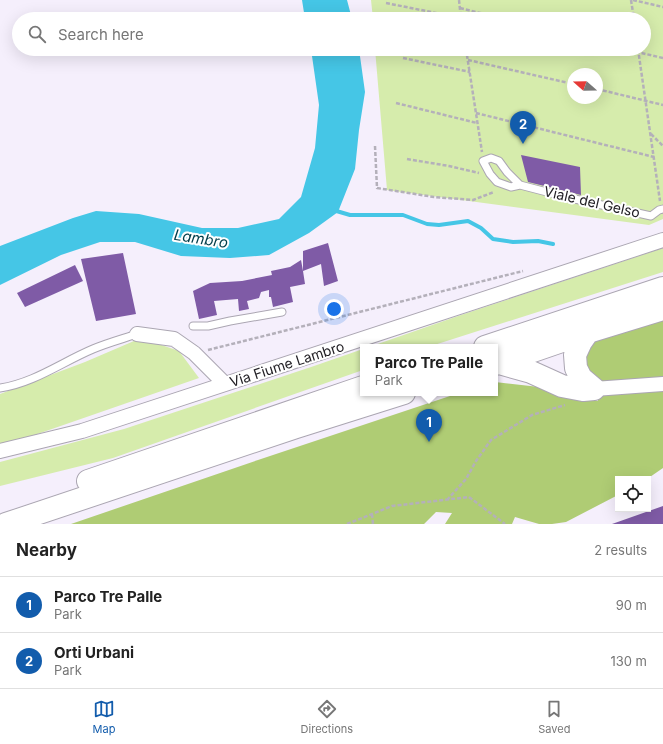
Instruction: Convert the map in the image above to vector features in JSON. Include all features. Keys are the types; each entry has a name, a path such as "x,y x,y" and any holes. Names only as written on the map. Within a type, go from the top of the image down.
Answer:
{"main road":[{"path":"498,356 663,288"},
{"path":"498,357 588,332 663,309"},
{"path":"588,332 575,355 576,368 581,378 594,389"},
{"path":"498,360 531,372 562,386 583,390 594,389"},
{"path":"0,511 360,388"},
{"path":"6,524 395,396"}],"street":[{"name":"Via Fiume Lambro","path":"0,451 82,431 663,240"},
{"path":"137,334 174,339 194,353 224,384"},
{"path":"594,389 663,384"}],"lane":[{"name":"Viale del Gelso","path":"520,185 507,172 499,161 491,158 483,161 490,174 497,182 511,187 520,185 566,198 651,216 662,209"},
{"path":"193,326 208,326 282,312"},
{"path":"0,388 13,386 54,369 93,349 137,334"}],"path":[{"path":"458,0 460,12"},
{"path":"633,12 632,0 663,7"},
{"path":"386,3 428,12"},
{"path":"460,8 476,12"},
{"path":"651,55 663,58"},
{"path":"407,159 456,167 485,174 467,56"},
{"path":"639,56 662,209"},
{"path":"403,58 470,72"},
{"path":"468,60 567,83"},
{"path":"603,91 663,105"},
{"path":"396,103 477,123"},
{"path":"476,112 654,157"},
{"path":"650,134 663,146"},
{"path":"375,146 377,188 473,200 488,194 487,187"},
{"path":"194,353 525,270"},
{"path":"447,500 466,478 491,440 532,415 572,404"},
{"path":"347,524 392,506 469,497 505,524"},
{"path":"372,514 374,524"}],"green space":[{"path":"371,0 663,0 663,219 649,225 387,190 376,56 651,56 651,12 372,12"},
{"path":"663,248 663,272 437,344 378,344"},
{"path":"663,317 663,468 651,476 615,476 615,497 566,522 539,524 515,517 512,524 445,524 452,513 436,512 424,524 71,524 450,396 498,396 498,382 548,388 598,401 597,383 580,363 587,341"},
{"path":"141,338 179,351 199,378 0,447 0,394 85,362"},
{"path":"360,350 360,371 113,458 0,486 0,462 124,429"}],"water":[{"path":"302,0 347,0 350,12 304,12"},
{"name":"Lambro","path":"312,56 360,56 365,92 355,169 338,212 309,233 269,255 230,258 181,256 135,242 100,242 61,255 0,285 0,246 73,218 96,211 139,214 202,228 238,228 279,219 301,197 315,148 319,105"}],"building":[{"path":"521,155 580,167 581,195 528,182"},
{"path":"328,243 338,281 324,286 321,264 303,271 303,251"},
{"path":"123,253 136,314 96,321 81,259"},
{"path":"301,260 305,284 290,287 293,302 273,307 271,297 269,297 269,290 261,292 259,298 247,301 249,309 239,311 238,299 214,301 217,315 199,319 193,291 210,283 242,281 272,275 271,271 290,267"},
{"path":"75,265 83,281 25,307 17,293"},
{"path":"663,506 663,524 612,524 646,512 651,512 651,510"}],"waterway":[{"path":"333,210 350,215 403,215 427,224 439,225 468,221 481,228 493,239 513,242 538,241 553,244"}],"place":[{"name":"Orti Urbani","path":"523,144"},
{"name":"Parco Tre Palle","path":"429,442"}]}
